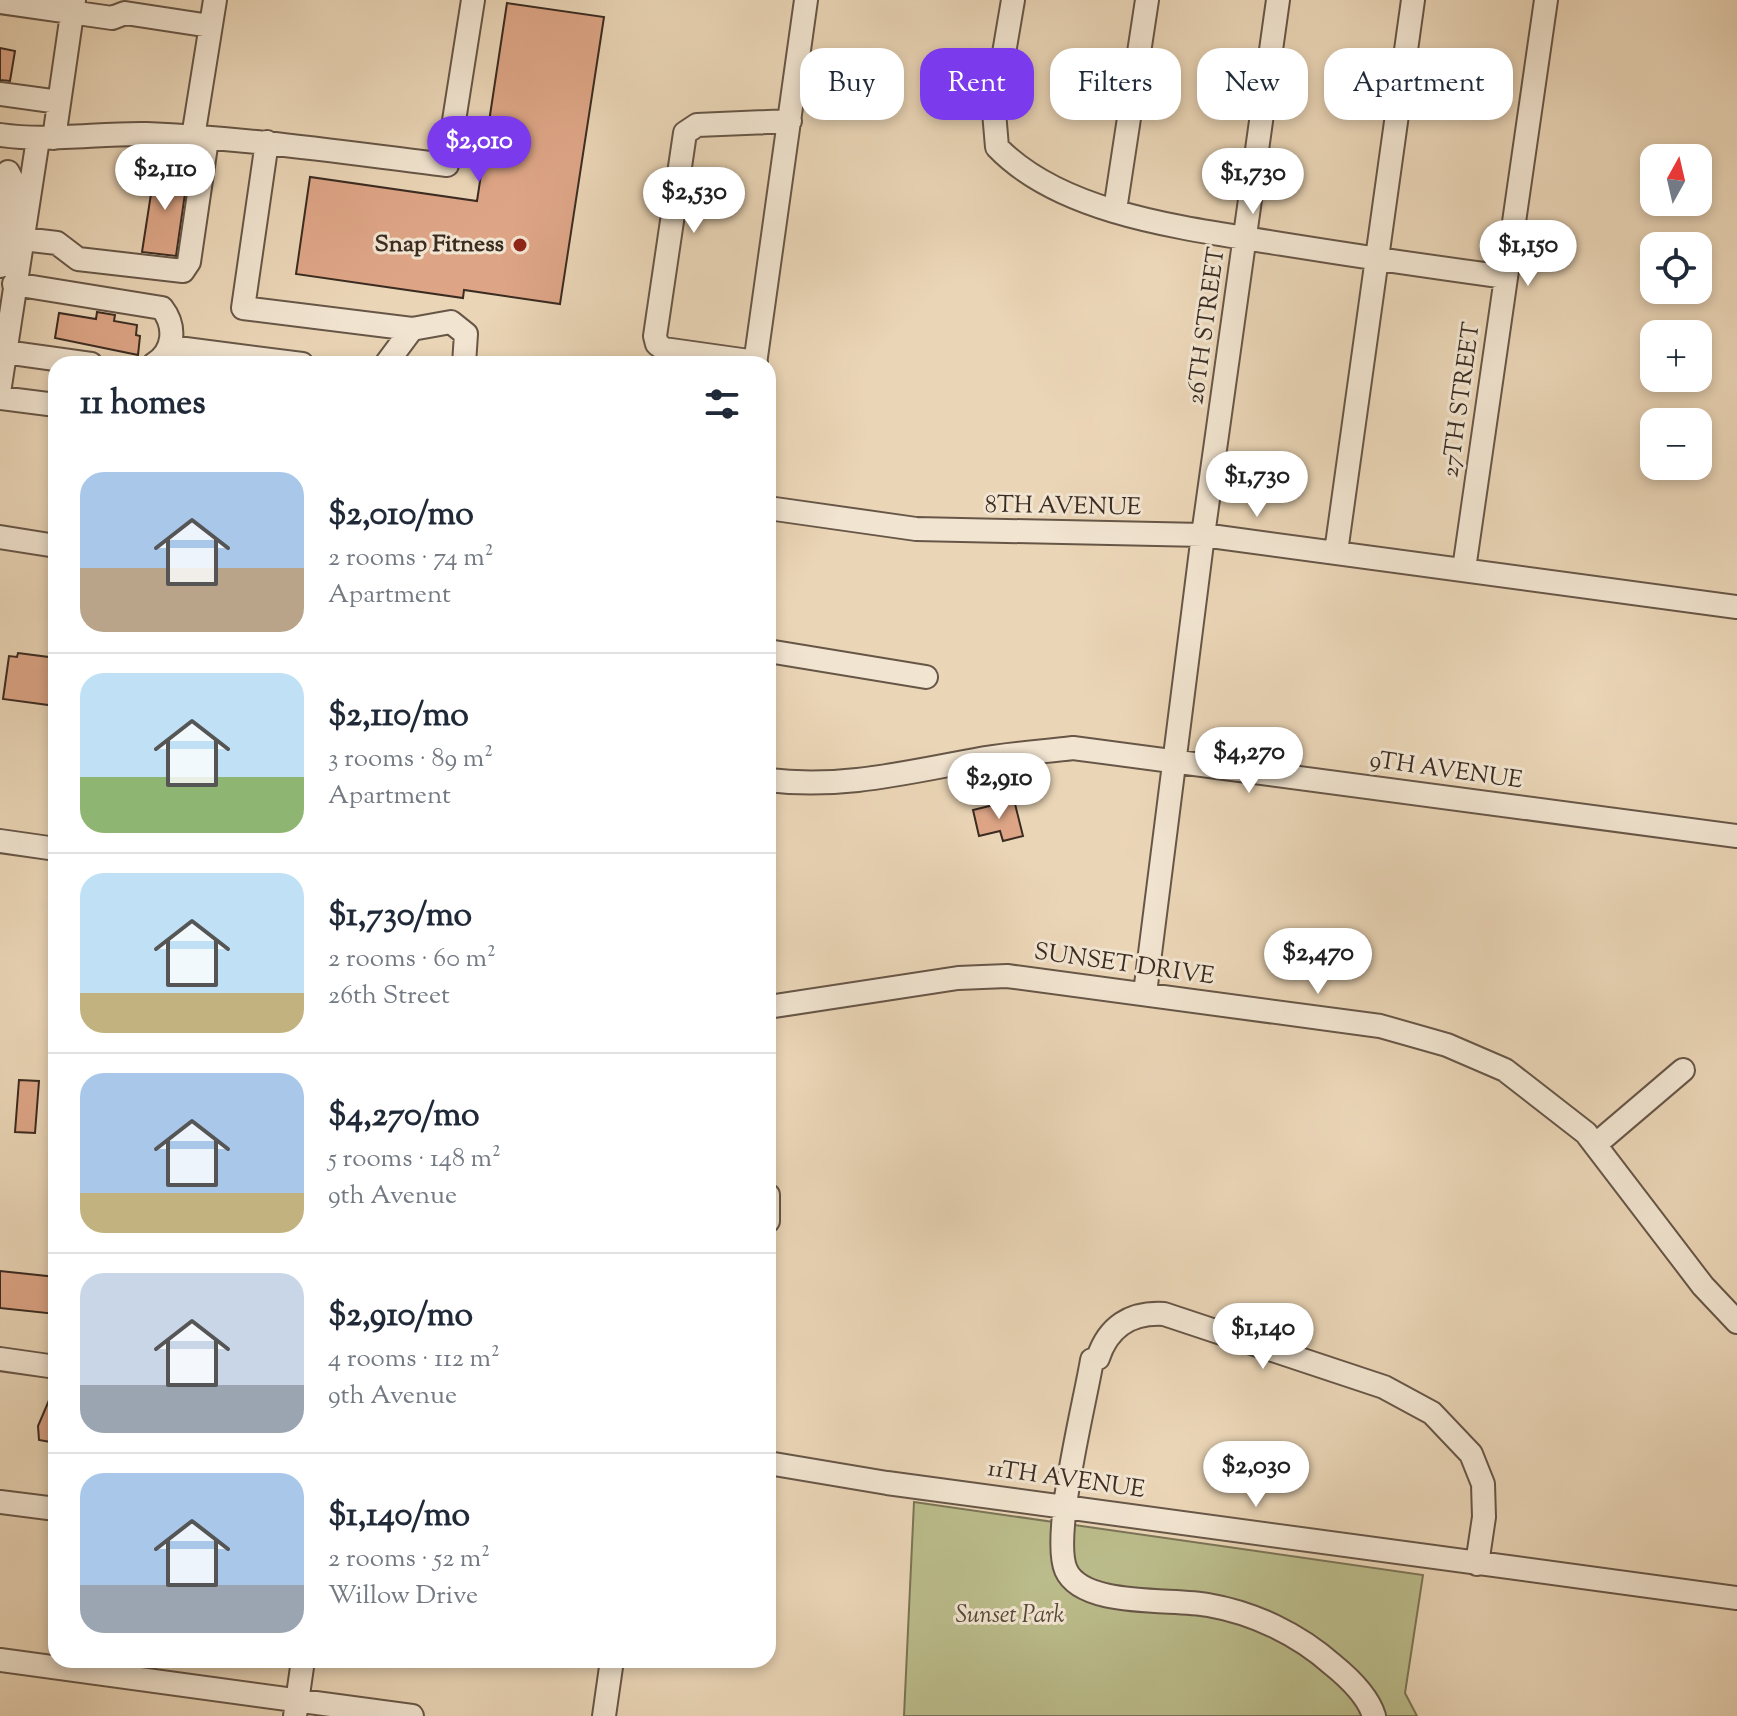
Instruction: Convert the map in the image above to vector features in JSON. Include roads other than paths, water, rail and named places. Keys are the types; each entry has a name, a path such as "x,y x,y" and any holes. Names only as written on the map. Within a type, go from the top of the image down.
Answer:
{"street":[{"path":"23,239 57,243 78,259 179,271 188,266 215,0"},
{"path":"0,266 11,178 4,171 6,136 46,138 143,134 267,142 447,165 473,0"},
{"path":"757,356 806,0"},
{"path":"1013,0 994,112 997,147 1040,181 1115,210 1245,238 1506,277"},
{"path":"1115,210 1147,0"},
{"name":"26TH STREET","path":"1145,993 1203,535 1278,0"},
{"path":"1336,552 1413,0"},
{"name":"27TH STREET","path":"1464,569 1546,0"},
{"path":"0,2 73,6 112,18 125,13 210,26"},
{"path":"0,386 14,284 46,138 59,102 73,6"},
{"path":"11,96 59,102"},
{"path":"710,356 664,349 655,336 685,133 697,125 790,121"},
{"path":"267,142 243,308 412,329 451,322 461,327 467,343 465,356"},
{"path":"14,284 153,304 162,308 170,322 170,347 164,356"},
{"path":"392,356 412,329"},
{"path":"170,347 240,356"},
{"path":"5,352 48,358"},
{"path":"0,398 48,404"},
{"name":"8TH AVENUE","path":"776,509 916,529 1203,535 1737,607"},
{"path":"0,537 48,545"},
{"path":"776,652 926,677"},
{"name":"9TH AVENUE","path":"776,781 801,784 881,780 977,760 1073,748 1737,836"},
{"path":"0,841 48,848"},
{"name":"SUNSET DRIVE","path":"776,1006 958,978 995,977 1145,993 1380,1026 1447,1045 1505,1070 1548,1100 1595,1145 1703,1286 1737,1322"},
{"path":"1595,1145 1683,1070"},
{"path":"1374,1716 1351,1680 1309,1644 1259,1620 1208,1604 1098,1596 1067,1573 1060,1548 1066,1506 1092,1360 1098,1358 1102,1344 1122,1323 1149,1313 1164,1314 1384,1387 1432,1413 1471,1454 1483,1484 1484,1517 1477,1564"},
{"path":"0,1359 48,1366"},
{"name":"11TH AVENUE","path":"776,1464 887,1483 1737,1598"},
{"path":"0,1502 48,1508"},
{"path":"0,1660 48,1668"},
{"path":"50,1668 296,1707 412,1716"},
{"path":"296,1707 302,1668"},
{"path":"604,1716 611,1668"}],"place":[{"name":"Snap Fitness","path":"520,245"}],"park label":[{"name":"Sunset Park","path":"1010,1616"}]}
